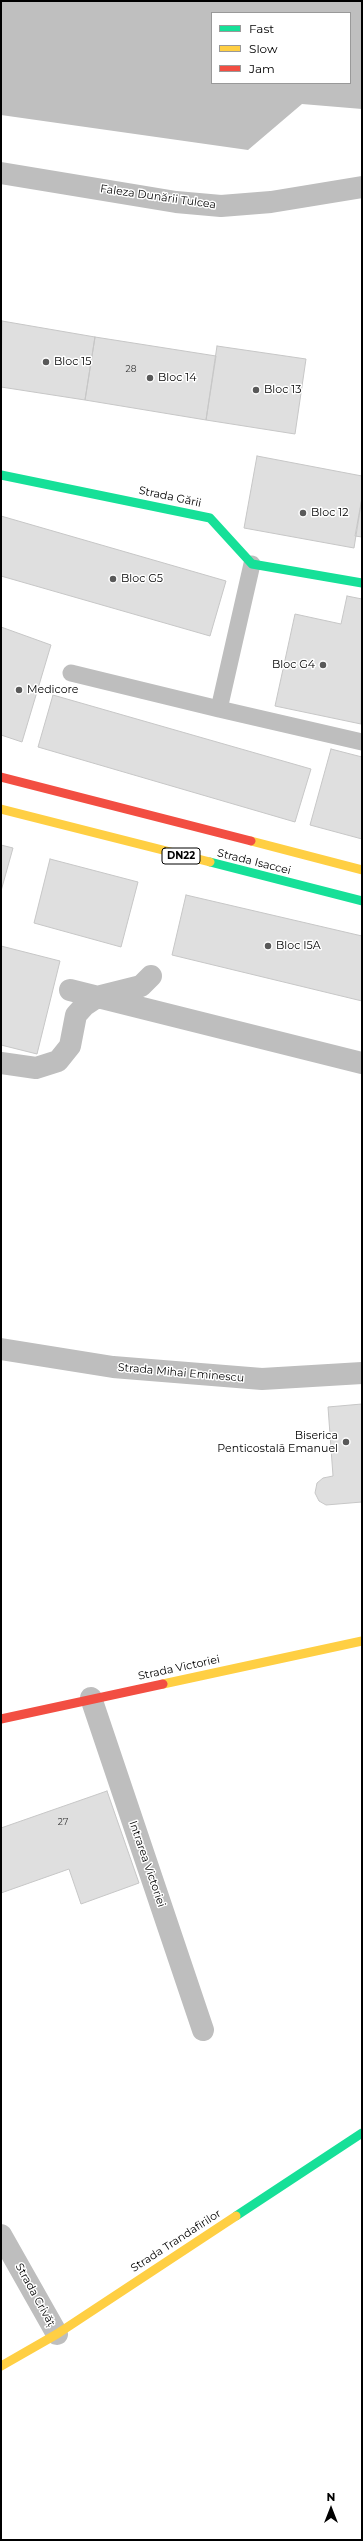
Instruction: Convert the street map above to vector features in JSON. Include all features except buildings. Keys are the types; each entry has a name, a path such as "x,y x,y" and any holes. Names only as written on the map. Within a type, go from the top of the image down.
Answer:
{"street":[{"name":"Faleza Dunării Tulcea","path":"1,173 176,202 221,206 271,202 362,187"},
{"name":"Strada Gării","path":"1,475 210,518 252,564"},
{"path":"252,564 362,583"},
{"name":"Strada Isaccei","path":"1,777 362,870"},
{"name":"Strada Isaccei","path":"1,809 362,901"},
{"path":"1,1063 36,1068 58,1061 70,1046 76,1015 97,997 142,986 151,976"},
{"path":"70,990 362,1063"},
{"name":"Strada Mihai Eminescu","path":"1,1348 113,1367 262,1379 362,1373"},
{"name":"Strada Victoriei","path":"1,1719 91,1698 362,1641"},
{"name":"Intrarea Victoriei","path":"91,1698 203,2030"},
{"name":"Strada Trandafirilor","path":"1,2366 57,2334 362,2133"},
{"name":"Strada Crivăț","path":"1,2235 57,2334"}],"lane":[{"path":"219,709 252,564"},
{"path":"71,673 362,742"}],"shaded area":[{"path":"1,1 362,1 362,109 302,104 248,150 1,115"}],"traffic: fast":[{"path":"1,475 210,518 252,564 362,583"},
{"path":"210,862 362,901"},
{"path":"236,2216 362,2133"}],"traffic: slow":[{"path":"1,809 210,862"},
{"path":"251,841 362,870"},
{"path":"163,1684 362,1641"},
{"path":"1,2366 57,2334 236,2216"}],"traffic: jam":[{"path":"1,777 251,841"},
{"path":"1,1719 163,1684"}],"place":[{"name":"Bloc 15","path":"46,362"},
{"name":"Bloc 14","path":"150,378"},
{"name":"Bloc 13","path":"256,390"},
{"name":"Bloc 12","path":"303,513"},
{"name":"Bloc G5","path":"113,579"},
{"name":"Bloc G4","path":"323,665"},
{"name":"Medicore","path":"19,690"},
{"name":"Bloc I5A","path":"268,946"},
{"name":"Biserica Penticostală Emanuel","path":"346,1442"}]}
